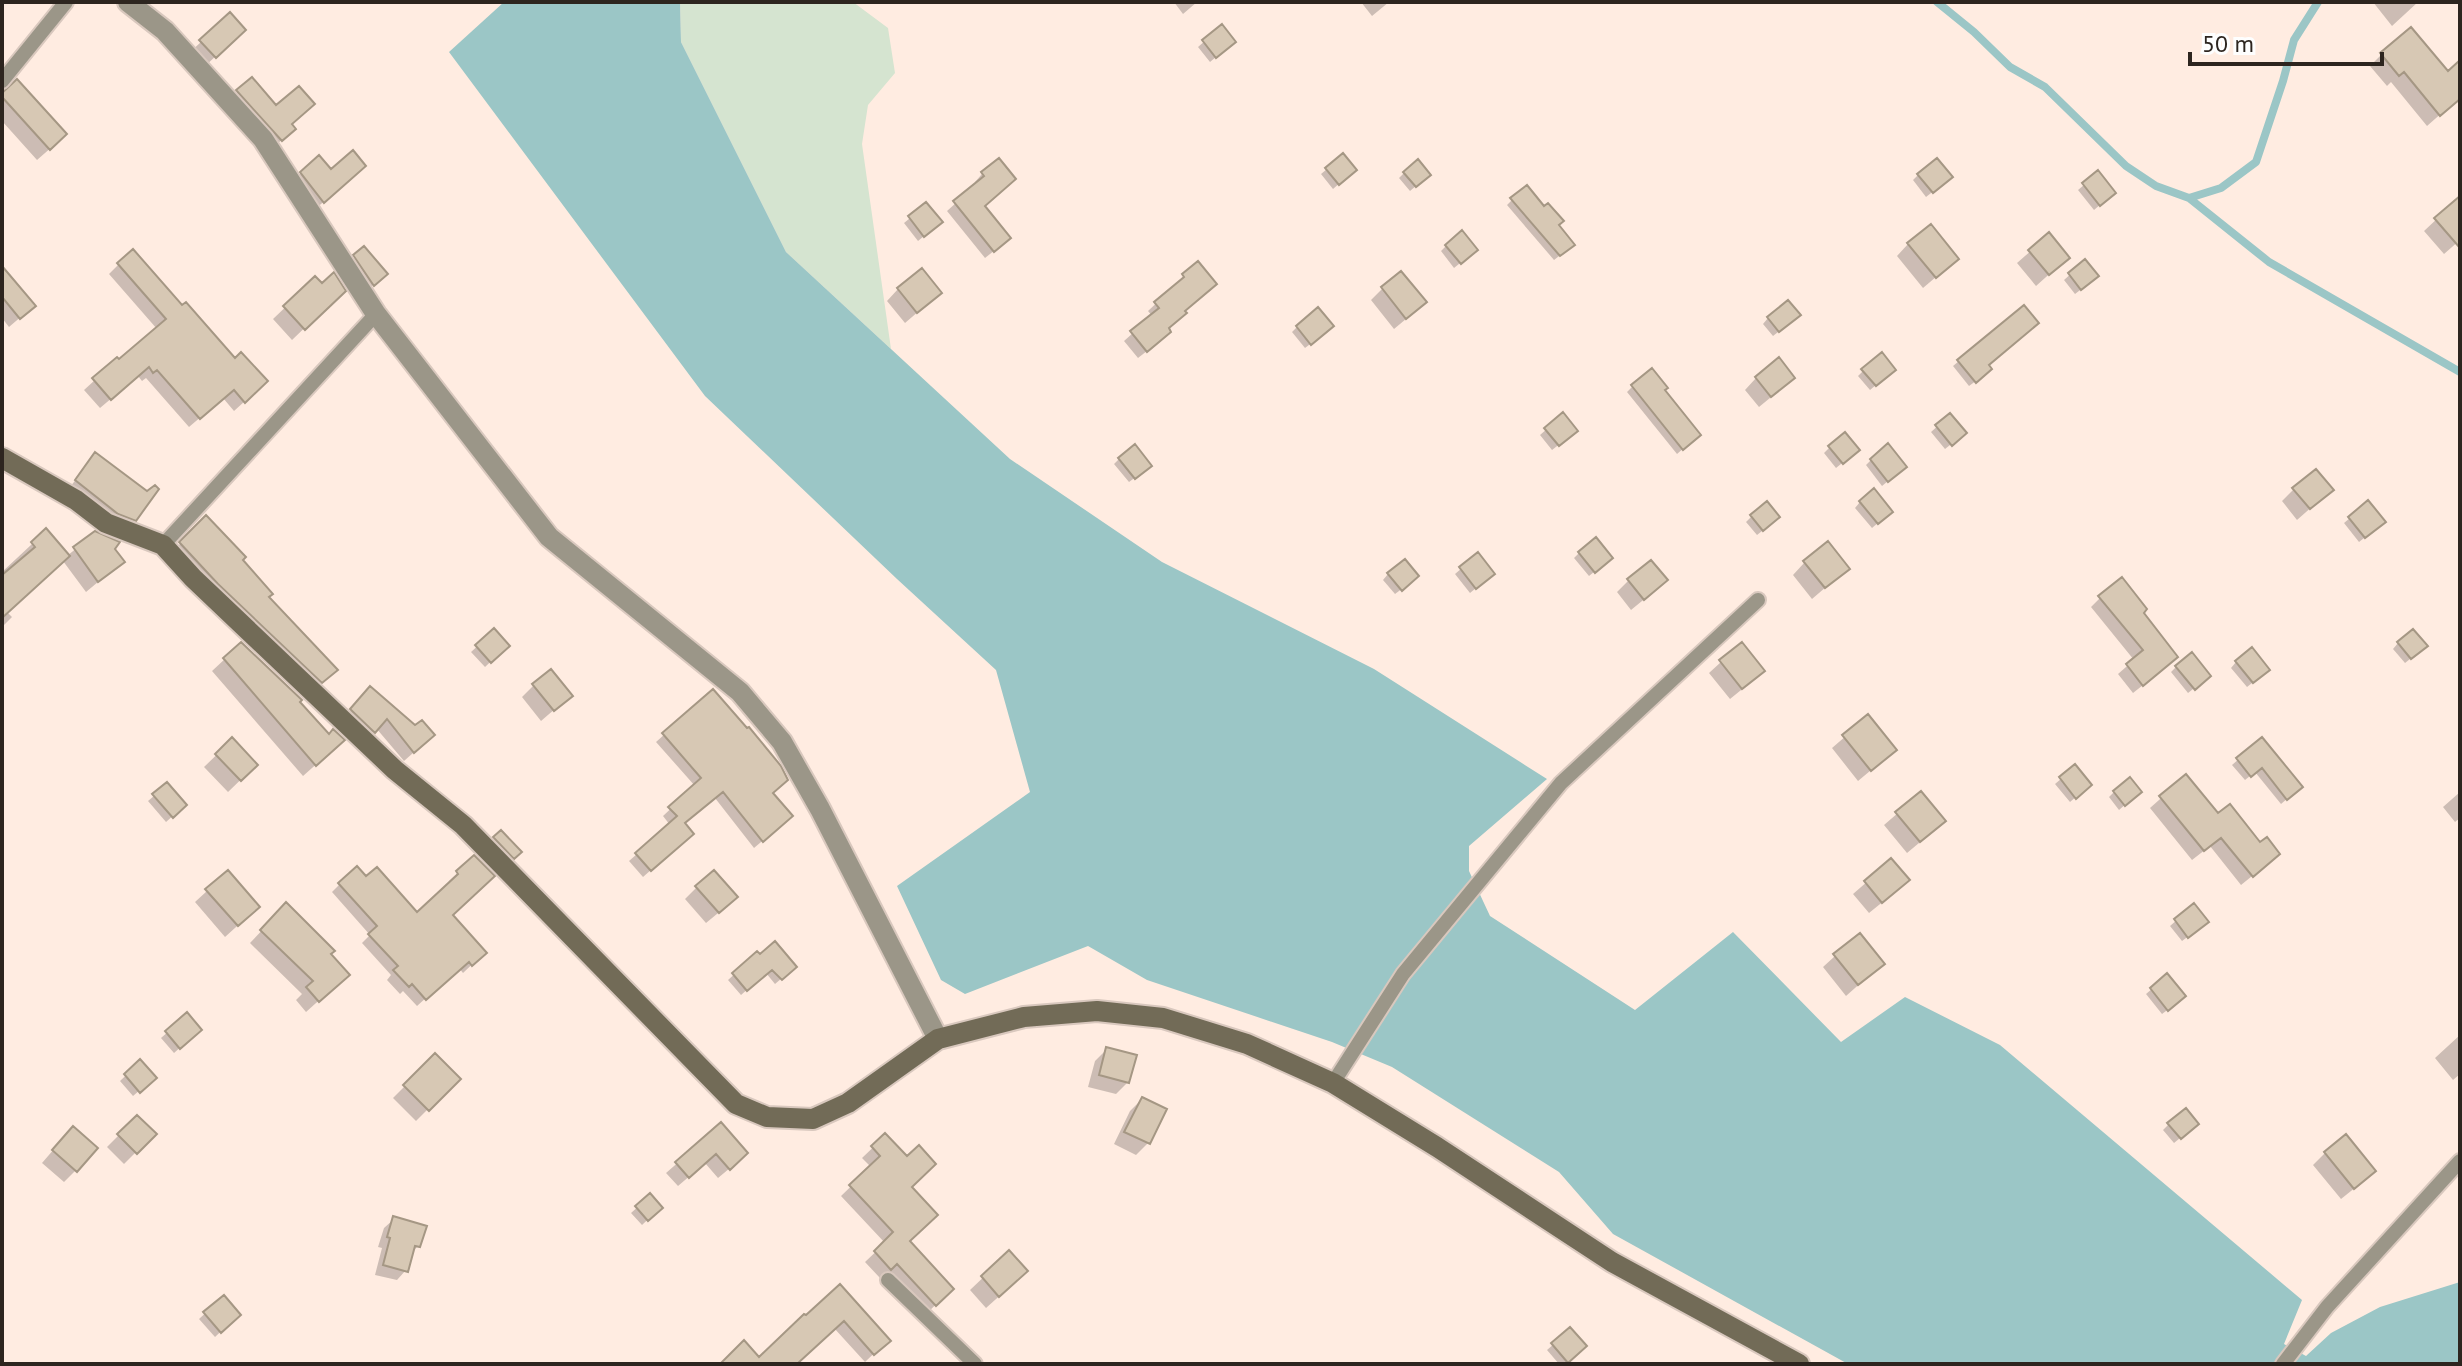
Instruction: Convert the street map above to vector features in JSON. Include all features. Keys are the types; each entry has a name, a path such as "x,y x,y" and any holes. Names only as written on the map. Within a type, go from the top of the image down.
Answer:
{"street":[{"path":"128,2 165,31 263,139 376,314 549,537 740,692 782,742 820,809 938,1039"},
{"path":"2,458 76,500 106,523 163,545 193,578 395,770 463,825 736,1104 767,1117 813,1119 848,1103 938,1039 1024,1017 1097,1011 1163,1018 1247,1044 1333,1083 1612,1262 1799,1364"}],"lane":[{"path":"2,81 66,2"},
{"path":"163,545 376,314"},
{"path":"1333,1083 1403,974 1561,783 1758,600"},
{"path":"2283,1364 2327,1307 2460,1161"},
{"path":"888,1280 975,1364"}],"green space":[{"path":"680,2 853,2 888,28 895,73 868,105 862,144 891,349 786,252 681,42"}],"water":[{"path":"504,2 680,2 681,42 786,252 1010,459 1162,562 1374,669 1547,779 1469,846 1469,871 1490,916 1635,1010 1733,932 1841,1042 1905,997 2000,1045 2302,1300 2284,1344 2306,1356 2331,1333 2380,1307 2460,1282 2460,1364 1848,1364 1613,1234 1559,1172 1392,1067 1332,1042 1147,980 1088,946 965,994 941,980 897,886 1030,792 996,670 705,396 449,52"}],"building":[{"path":"230,12 246,30 216,58 199,40"},
{"path":"1222,24 1236,42 1216,58 1202,40"},
{"path":"2411,27 2448,71 2460,60 2460,99 2440,116 2404,72 2399,76 2380,53"},
{"path":"252,77 276,105 299,86 315,104 292,124 296,129 282,141 236,90"},
{"path":"17,79 67,134 50,150 2,97 2,93"},
{"path":"353,150 366,166 324,203 300,172 319,155 331,169"},
{"path":"1343,153 1357,170 1339,185 1325,168"},
{"path":"999,158 1016,179 985,206 1011,238 994,252 953,201 984,176 981,172"},
{"path":"1937,158 1953,177 1933,193 1917,174"},
{"path":"1418,159 1431,175 1416,187 1403,172"},
{"path":"2098,170 2116,193 2100,206 2082,183"},
{"path":"1527,185 1544,206 1548,203 1564,221 1559,225 1575,245 1560,256 1510,198"},
{"path":"2460,196 2460,248 2434,218"},
{"path":"926,202 943,222 924,237 908,216"},
{"path":"1931,224 1959,259 1936,278 1907,243"},
{"path":"1462,230 1478,250 1461,264 1445,245"},
{"path":"2049,232 2070,258 2049,275 2028,250"},
{"path":"364,246 388,274 374,286 353,255"},
{"path":"133,249 182,305 186,302 235,358 241,352 268,381 245,403 234,390 200,419 157,370 153,373 149,367 111,400 92,378 166,319 117,263"},
{"path":"2085,259 2099,276 2081,290 2068,273"},
{"path":"1198,261 1217,284 1185,311 1187,313 1169,328 1171,332 1147,352 1130,331 1159,308 1154,302"},
{"path":"2,266 36,306 20,319 2,297"},
{"path":"922,268 942,293 917,313 897,288"},
{"path":"1401,271 1427,302 1406,319 1381,287"},
{"path":"334,272 346,291 305,330 283,306 315,276 322,283"},
{"path":"1788,300 1801,315 1779,332 1767,317"},
{"path":"2024,305 2039,323 1989,365 1992,369 1976,383 1957,360"},
{"path":"1318,307 1334,326 1311,345 1296,326"},
{"path":"1882,352 1896,370 1876,386 1861,369"},
{"path":"1779,357 1795,378 1771,397 1755,377"},
{"path":"1652,368 1668,388 1665,390 1701,435 1683,450 1631,385"},
{"path":"1563,412 1578,431 1559,446 1544,428"},
{"path":"1950,413 1967,433 1952,446 1935,425"},
{"path":"1845,432 1860,450 1843,464 1828,446"},
{"path":"1888,443 1907,467 1888,482 1870,459"},
{"path":"1135,444 1152,466 1135,479 1118,458"},
{"path":"95,452 147,491 155,485 159,489 136,521 118,514 75,480"},
{"path":"2316,469 2334,490 2310,509 2292,488"},
{"path":"1874,488 1893,512 1878,524 1859,501"},
{"path":"2368,500 2386,522 2365,538 2348,517"},
{"path":"1767,501 1780,517 1763,531 1750,515"},
{"path":"206,515 246,557 243,560 273,594 269,597 338,670 322,683 218,584 179,542"},
{"path":"46,528 70,556 2,618 2,575 35,547 31,542"},
{"path":"95,531 120,542 115,549 125,562 98,582 73,547"},
{"path":"1596,537 1613,558 1595,573 1578,552"},
{"path":"1828,541 1850,569 1825,588 1803,561"},
{"path":"1478,552 1495,574 1476,589 1459,567"},
{"path":"1405,559 1419,576 1402,591 1387,573"},
{"path":"1651,560 1668,580 1644,600 1627,579"},
{"path":"2122,577 2147,609 2144,613 2178,657 2143,686 2126,664 2143,650 2098,596"},
{"path":"494,628 510,646 491,663 475,645"},
{"path":"2413,629 2428,646 2411,659 2397,642"},
{"path":"241,642 302,700 300,702 329,734 333,729 345,740 316,766 223,658"},
{"path":"1742,642 1765,671 1742,689 1719,660"},
{"path":"2252,647 2270,670 2253,683 2235,661"},
{"path":"2192,652 2211,676 2195,690 2175,666"},
{"path":"551,669 573,696 554,711 532,684"},
{"path":"370,686 415,725 422,720 435,735 414,753 387,719 375,733 350,709"},
{"path":"713,689 781,766 788,780 773,793 793,816 763,842 723,792 685,823 694,834 651,871 635,853 677,816 668,807 701,778 662,733"},
{"path":"1868,714 1897,750 1871,771 1842,735"},
{"path":"232,737 258,765 241,781 215,754"},
{"path":"2262,737 2303,787 2287,800 2262,768 2251,777 2236,758"},
{"path":"2075,764 2092,785 2076,799 2059,777"},
{"path":"2186,774 2218,813 2230,804 2260,842 2267,837 2280,854 2253,877 2221,838 2204,851 2159,796"},
{"path":"2130,777 2142,792 2125,806 2113,791"},
{"path":"167,782 187,805 173,818 152,794"},
{"path":"1921,791 1946,821 1920,842 1895,812"},
{"path":"501,830 522,852 514,859 493,837"},
{"path":"474,855 495,876 453,915 487,953 472,966 469,962 426,1000 412,984 409,987 393,970 398,966 368,934 377,926 338,883 357,866 366,876 377,867 417,912"},
{"path":"1891,858 1910,880 1882,903 1864,881"},
{"path":"228,870 260,907 238,926 205,889"},
{"path":"714,870 738,897 719,913 695,886"},
{"path":"286,902 335,951 331,954 350,975 319,1002 306,987 313,981 260,930"},
{"path":"2194,903 2209,922 2188,938 2174,919"},
{"path":"1860,933 1885,964 1858,985 1833,954"},
{"path":"775,941 797,967 782,980 772,970 747,991 732,973 757,951 760,954"},
{"path":"2167,973 2186,996 2168,1011 2150,988"},
{"path":"187,1012 202,1030 180,1049 165,1031"},
{"path":"1106,1047 1137,1055 1129,1083 1099,1075"},
{"path":"435,1053 461,1079 429,1111 403,1085"},
{"path":"140,1059 157,1078 140,1093 124,1074"},
{"path":"1142,1097 1167,1109 1150,1144 1124,1132"},
{"path":"2186,1108 2199,1124 2181,1139 2167,1123"},
{"path":"137,1115 157,1134 137,1154 117,1134"},
{"path":"721,1122 748,1153 730,1170 716,1154 689,1178 675,1162"},
{"path":"73,1126 98,1148 77,1172 52,1150"},
{"path":"885,1133 907,1156 919,1145 936,1164 912,1187 938,1215 910,1241 954,1289 936,1306 897,1264 891,1270 874,1251 893,1232 849,1185 880,1156 871,1146"},
{"path":"2346,1134 2376,1171 2354,1189 2324,1152"},
{"path":"650,1193 663,1208 648,1221 635,1206"},
{"path":"393,1216 427,1226 420,1247 415,1246 408,1272 383,1265"},
{"path":"1009,1250 1028,1271 999,1297 981,1276"},
{"path":"840,1284 891,1341 874,1355 844,1321 797,1364 720,1364 744,1340 759,1357"},
{"path":"224,1295 241,1315 221,1333 203,1312"},
{"path":"1570,1327 1587,1346 1568,1363 1551,1343"}],"waterway":[{"path":"1937,2 2010,67 2045,87 2126,166 2156,186 2189,198 2221,188 2256,162 2294,40 2318,2"},
{"path":"2189,198 2269,262 2460,372"}]}
